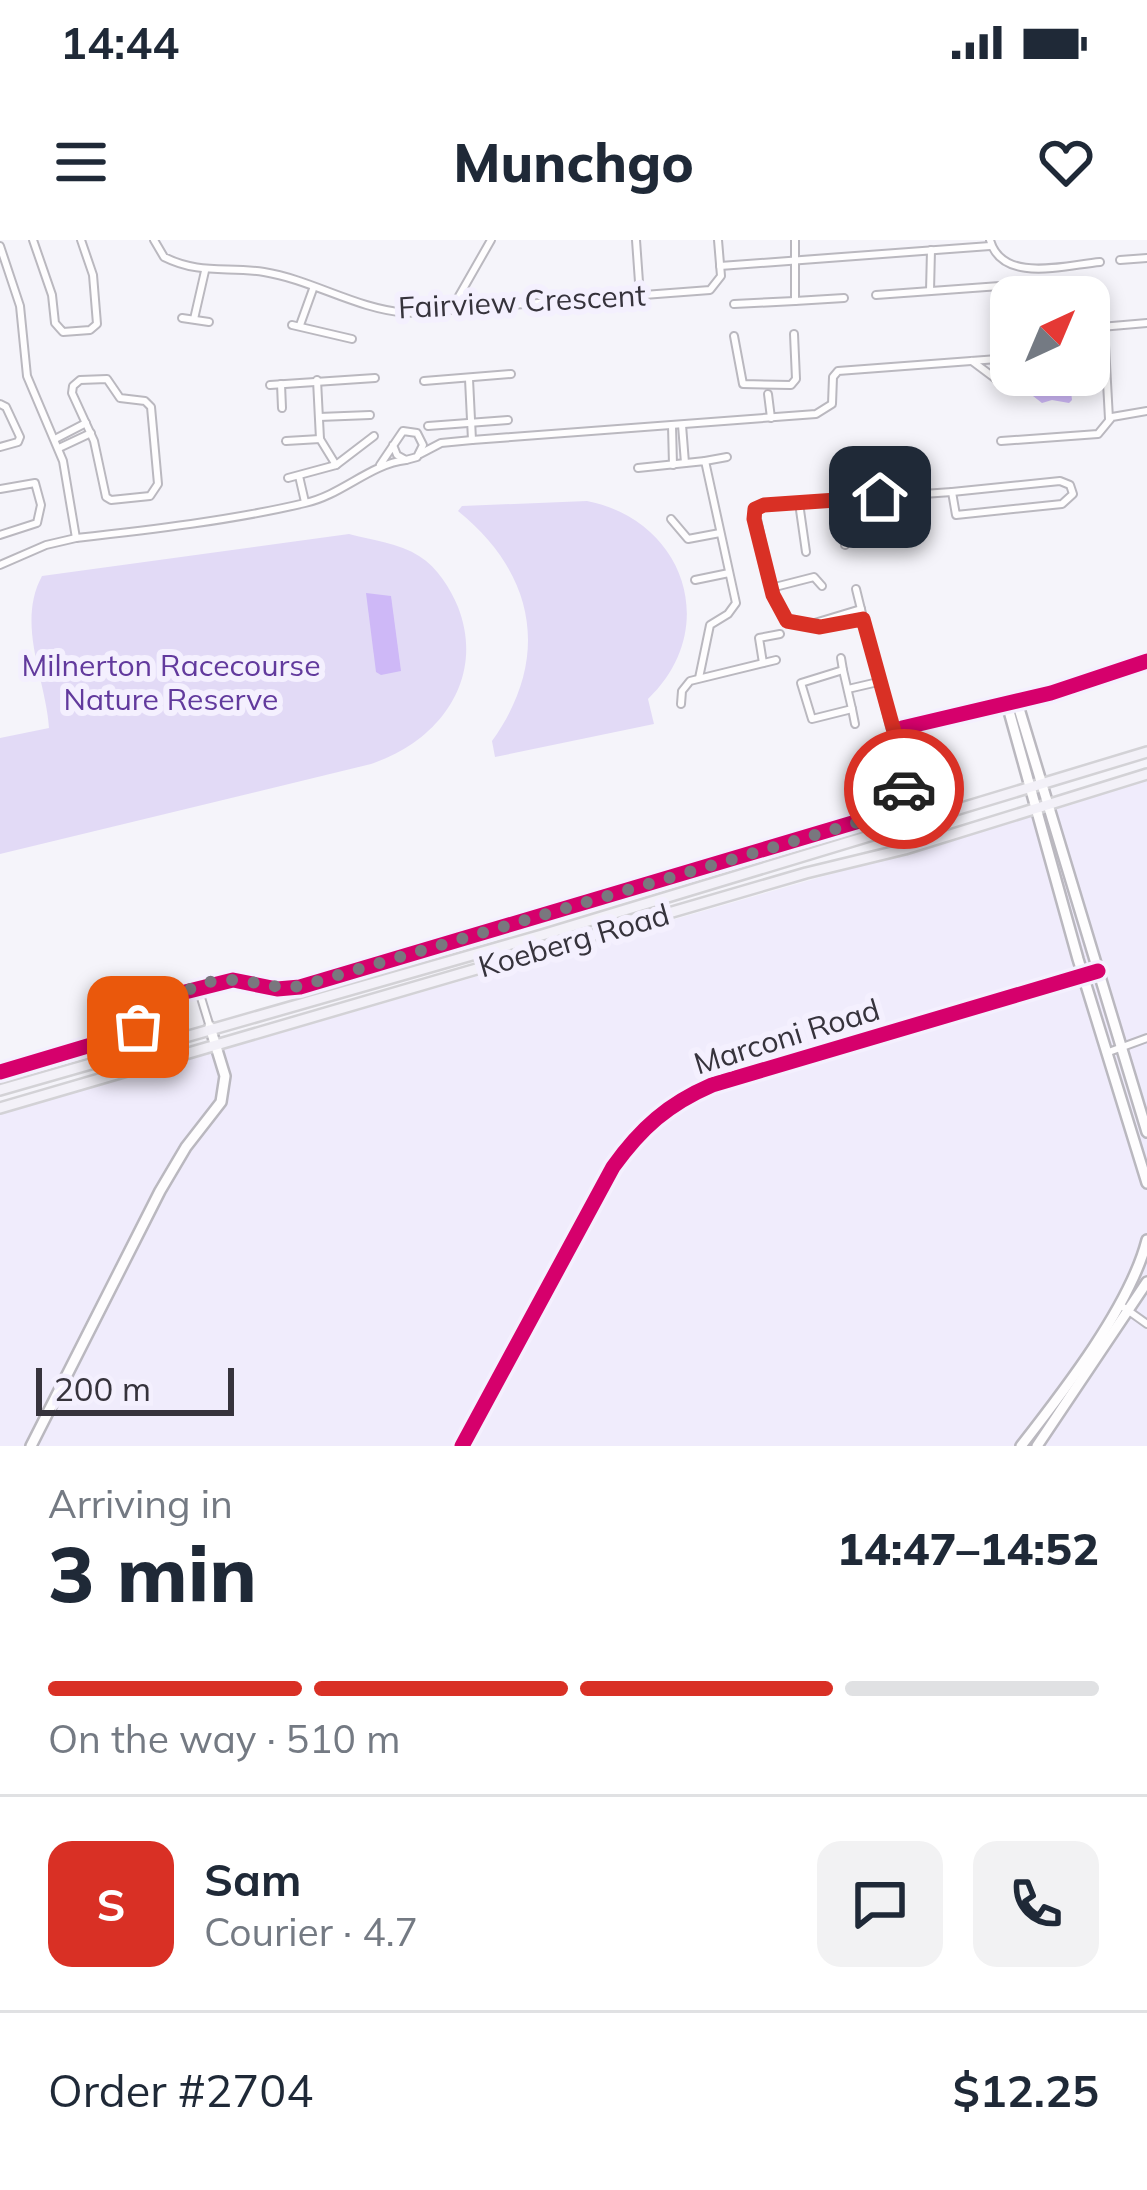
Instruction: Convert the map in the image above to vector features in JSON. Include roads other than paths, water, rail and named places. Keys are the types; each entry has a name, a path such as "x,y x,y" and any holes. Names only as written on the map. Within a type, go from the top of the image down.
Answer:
{"main road":[{"path":"1012,703 1147,661"},
{"path":"1012,703 1043,784 1147,1132"},
{"path":"1012,703 1035,809 1147,1183"},
{"name":"Koeberg Road","path":"0,1090 542,935 1147,752"},
{"name":"Koeberg Road","path":"0,1108 1147,774"},
{"path":"31,1446 160,1191 221,1102 225,1076 210,1027"},
{"path":"1036,1446 1124,1307 1147,1240"},
{"path":"1022,1446 1147,1282"}],"street":[{"path":"33,240 52,295 55,323 63,332 90,330 97,324 93,275 81,240"},
{"name":"Fairview Crescent","path":"154,240 164,257 205,271 268,272 391,312 710,290 719,279 720,266"},
{"path":"451,311 490,240"},
{"path":"636,240 640,296"},
{"path":"718,240 720,266 990,243 996,256 1014,267 1100,262"},
{"path":"795,240 795,301"},
{"path":"892,240 893,253"},
{"path":"0,246 20,306 26,376 57,444 76,538"},
{"path":"929,291 931,250"},
{"path":"1120,260 1147,258"},
{"path":"194,319 205,271"},
{"path":"876,295 990,287"},
{"path":"313,289 300,327 352,339"},
{"path":"734,304 844,298"},
{"path":"182,318 209,322"},
{"path":"1110,326 1147,323"},
{"path":"734,336 743,384 770,387 796,380 794,334"},
{"path":"0,565 76,538 307,503 441,443 823,413 832,404 833,377 838,371 990,358"},
{"path":"969,360 990,375"},
{"path":"424,381 511,374"},
{"path":"270,385 375,378"},
{"path":"107,379 120,398 148,403 158,484 154,492 107,499 91,433 72,393 80,380 107,379"},
{"path":"469,379 472,440"},
{"path":"317,380 320,439 336,465"},
{"path":"281,384 282,408"},
{"path":"768,394 771,418"},
{"path":"1001,441 1098,434 1109,419 1108,396"},
{"path":"0,404 20,437 0,447"},
{"path":"1109,419 1147,412"},
{"path":"319,417 370,415"},
{"path":"428,426 508,419"},
{"path":"57,444 86,424"},
{"path":"677,425 685,464"},
{"path":"673,465 677,425"},
{"path":"378,468 403,431 441,443"},
{"path":"57,444 91,433"},
{"path":"417,433 423,442 420,454"},
{"path":"288,478 336,465 374,436"},
{"path":"286,441 320,439"},
{"path":"393,445 406,460"},
{"path":"638,468 727,457"},
{"path":"699,678 710,625 735,606 705,461"},
{"path":"300,476 307,503"},
{"path":"863,619 806,626 787,621 771,588 755,509 1060,481 1070,485 1073,494 1062,504 962,517 956,515 952,492"},
{"path":"0,489 35,483 41,506 37,523 0,535"},
{"path":"917,494 922,535"},
{"path":"880,497 883,538"},
{"path":"841,501 844,545"},
{"path":"799,503 806,553"},
{"path":"671,519 688,539 720,533"},
{"path":"695,580 729,573"},
{"path":"771,588 814,577 822,586"},
{"path":"0,1072 128,1034 171,997 199,988 233,980 277,989 301,986 893,812 905,800 895,735 856,589"},
{"path":"806,626 861,609"},
{"path":"763,663 759,638 780,634"},
{"path":"841,658 855,724"},
{"path":"681,704 686,685 699,678 776,660"},
{"path":"843,670 803,680 801,688 812,719 852,710"},
{"path":"848,689 878,682"},
{"path":"895,735 902,728 1012,703"},
{"name":"Marconi Road","path":"462,1446 614,1167 647,1124 667,1108 712,1085 1098,971"},
{"path":"199,988 210,1027"},
{"path":"1106,1053 1147,1038"},
{"path":"1124,1307 1147,1324"}],"park label":[{"name":"Milnerton Racecourse Nature Reserve","path":"171,683"}]}
